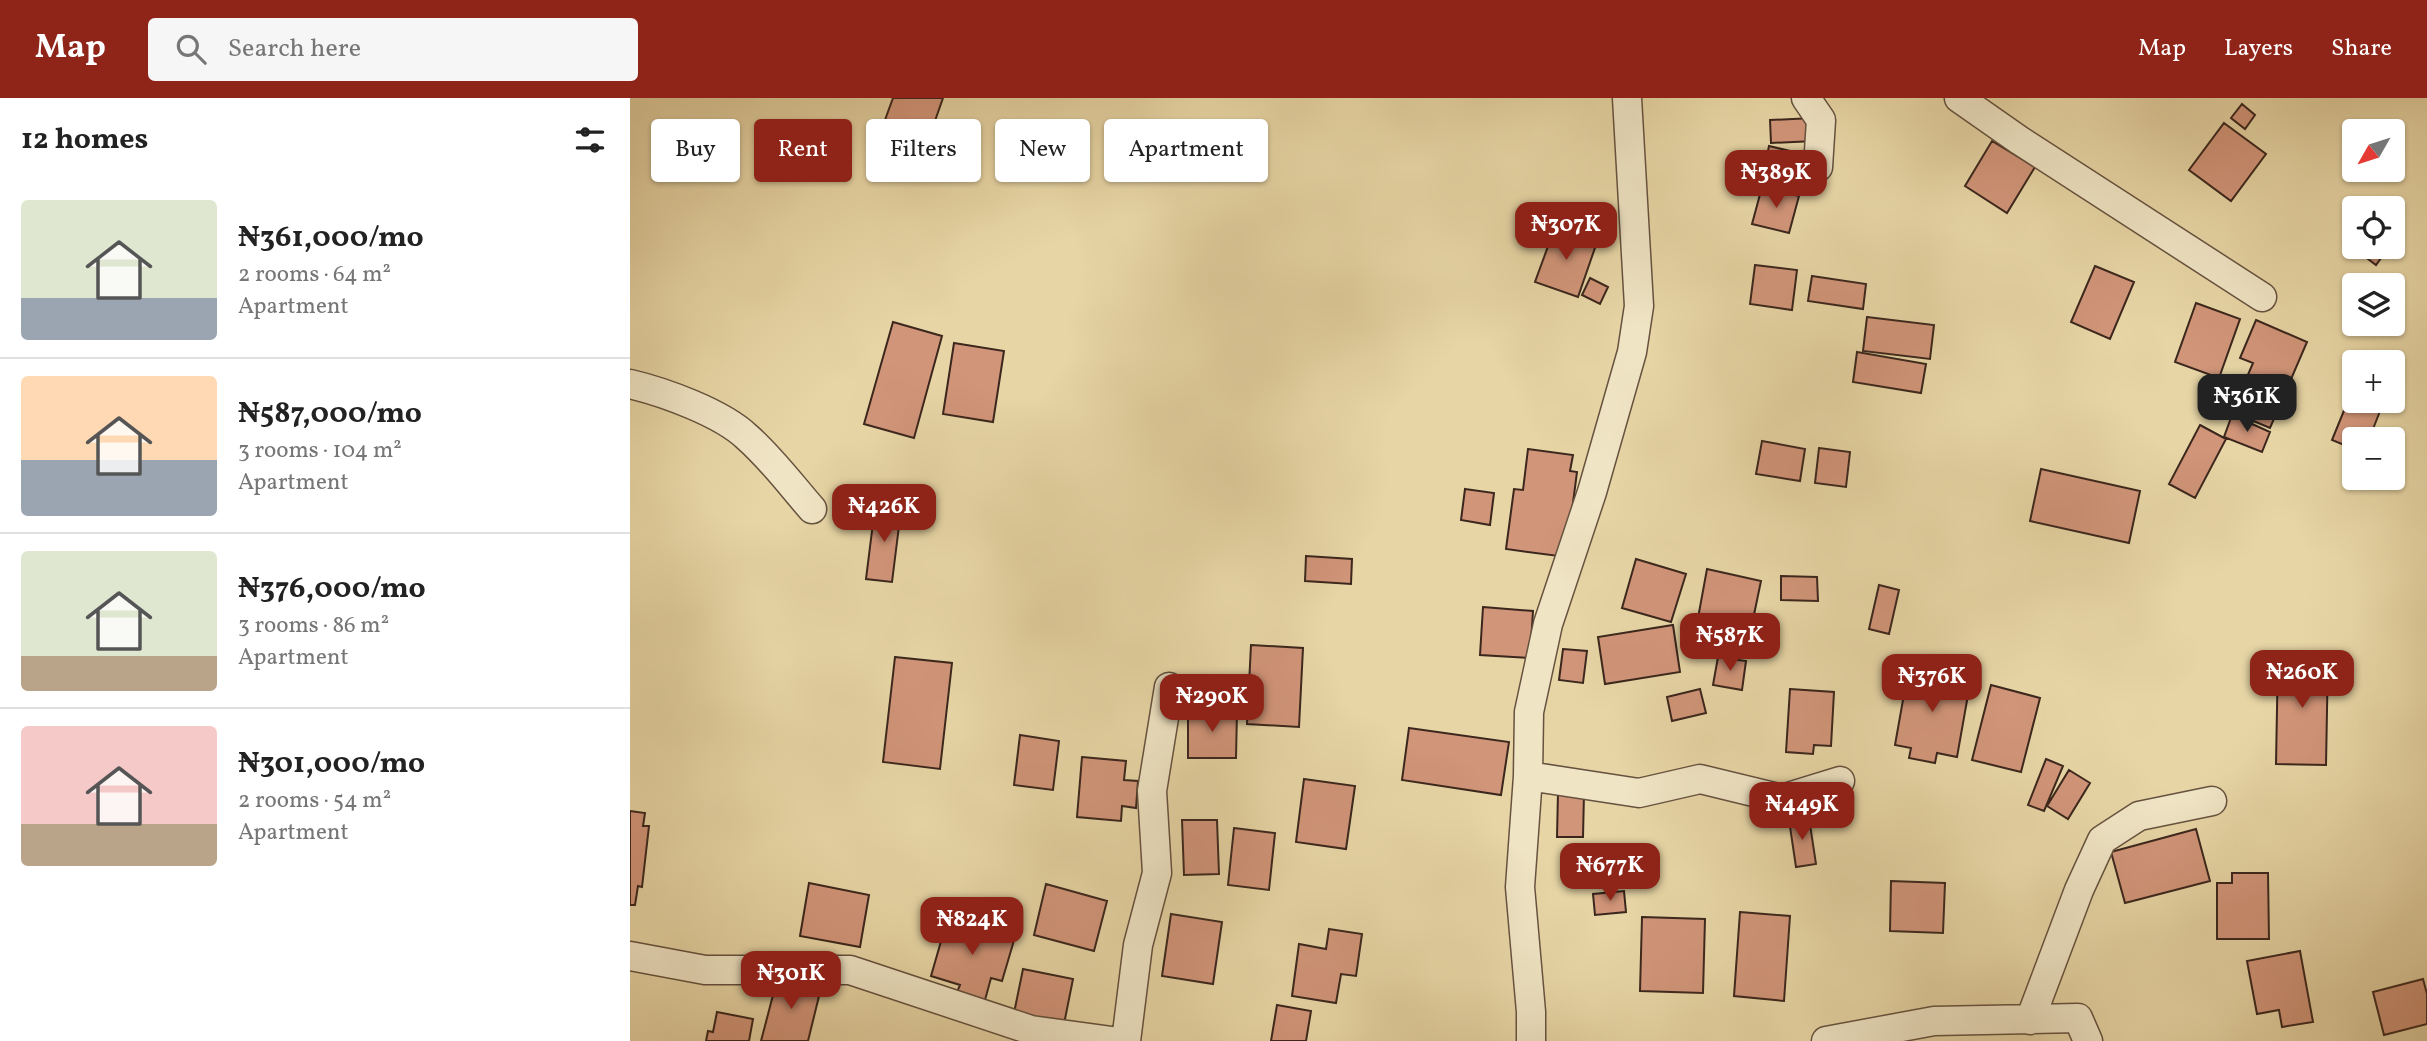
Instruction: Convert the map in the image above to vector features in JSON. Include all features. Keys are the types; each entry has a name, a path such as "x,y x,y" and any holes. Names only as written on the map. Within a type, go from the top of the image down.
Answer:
{"street":[{"path":"1532,1041 1520,887 1530,712 1548,624 1592,492 1632,352 1639,306 1627,98"},
{"path":"1806,98 1821,120 1818,167"},
{"path":"1959,98 2019,140 2262,297"},
{"path":"630,384 659,391 725,421 747,436 812,509"},
{"path":"1126,1041 1138,945 1157,873 1152,791 1169,687"},
{"path":"1528,776 1639,793 1700,779 1782,799 1840,781"},
{"path":"2031,1020 2080,890 2102,840 2139,816 2212,801"},
{"path":"630,956 705,970 850,970 1031,1030 1065,1037 1112,1041"},
{"path":"1826,1041 1934,1021 2078,1018 2088,1041"}],"building":[{"path":"893,98 943,98 936,119 885,119"},
{"path":"2242,104 2255,115 2245,129 2231,118"},
{"path":"1813,118 1814,141 1771,143 1770,120"},
{"path":"2224,123 2266,154 2231,201 2189,170"},
{"path":"1992,141 2035,167 2007,213 1965,186"},
{"path":"1769,146 1807,155 1803,178 1764,170"},
{"path":"1762,187 1799,196 1789,233 1752,224"},
{"path":"1555,227 1597,242 1578,297 1535,282"},
{"path":"2368,259 2380,259 2376,265"},
{"path":"1755,265 1797,270 1792,310 1750,304"},
{"path":"2095,266 2134,282 2110,339 2071,322"},
{"path":"1812,276 1866,284 1863,309 1808,301"},
{"path":"1590,278 1608,287 1600,304 1582,295"},
{"path":"2196,303 2240,319 2219,378 2175,362"},
{"path":"1867,317 1934,325 1930,359 1863,351"},
{"path":"2256,320 2307,342 2270,428 2232,412 2253,363 2240,358"},
{"path":"893,322 942,336 914,438 864,424"},
{"path":"954,343 1004,351 993,422 943,414"},
{"path":"1857,352 1926,364 1921,393 1853,382"},
{"path":"2343,413 2379,413 2374,427 2342,427 2342,444 2332,440"},
{"path":"2232,415 2270,432 2262,452 2224,437"},
{"path":"2200,425 2226,439 2195,498 2169,484"},
{"path":"1762,441 1805,449 1800,481 1756,474"},
{"path":"1819,448 1850,452 1846,487 1815,483"},
{"path":"1528,449 1573,455 1570,471 1577,472 1566,557 1506,549 1514,489 1523,490"},
{"path":"2041,469 2140,491 2129,543 2030,521"},
{"path":"1465,489 1494,493 1490,525 1461,520"},
{"path":"875,507 901,510 892,582 866,579"},
{"path":"1306,556 1352,559 1351,584 1305,581"},
{"path":"1636,559 1686,574 1671,622 1622,608"},
{"path":"1707,569 1761,581 1751,629 1698,618"},
{"path":"1781,576 1817,577 1818,601 1781,600"},
{"path":"1879,585 1899,590 1889,634 1869,629"},
{"path":"1483,607 1533,611 1530,658 1480,655"},
{"path":"1673,625 1680,672 1605,684 1598,637"},
{"path":"1251,645 1303,648 1299,727 1247,724"},
{"path":"1563,649 1587,651 1583,683 1559,680"},
{"path":"2278,655 2328,656 2326,765 2276,764"},
{"path":"895,657 952,663 940,769 883,762"},
{"path":"1718,657 1746,661 1742,690 1713,685"},
{"path":"1909,666 1971,678 1957,757 1937,753 1935,763 1909,758 1911,748 1895,745"},
{"path":"1991,685 2040,698 2021,772 1972,760"},
{"path":"1700,689 1706,713 1672,721 1667,697"},
{"path":"1790,689 1834,692 1831,746 1814,745 1813,754 1786,752"},
{"path":"1188,710 1237,711 1236,758 1188,758"},
{"path":"1409,728 1509,742 1501,795 1402,780"},
{"path":"1020,735 1059,741 1053,790 1014,785"},
{"path":"1082,757 1126,761 1124,780 1138,781 1136,808 1122,806 1121,821 1077,817"},
{"path":"2046,759 2063,766 2044,811 2028,805"},
{"path":"2069,770 2090,783 2068,819 2047,806"},
{"path":"1304,779 1355,786 1346,849 1296,842"},
{"path":"1558,792 1584,793 1583,837 1557,837"},
{"path":"630,811 645,813 643,826 649,826 642,887 638,886 635,905 630,905"},
{"path":"1809,818 1816,864 1796,867 1789,820"},
{"path":"1182,820 1217,820 1219,874 1184,875"},
{"path":"1234,828 1275,833 1269,890 1228,885"},
{"path":"2196,829 2210,881 2125,903 2111,852"},
{"path":"2232,873 2268,873 2269,939 2217,939 2217,883 2232,883"},
{"path":"1891,881 1945,883 1943,933 1890,931"},
{"path":"809,883 869,895 860,947 800,936"},
{"path":"1046,884 1107,901 1094,951 1034,935"},
{"path":"1624,891 1626,912 1595,915 1593,894"},
{"path":"1740,912 1790,916 1784,1001 1734,996"},
{"path":"1171,914 1222,922 1213,984 1162,976"},
{"path":"948,917 1015,937 1002,981 991,978 985,1000 957,992 960,985 931,976"},
{"path":"1642,917 1705,919 1703,993 1640,991"},
{"path":"1329,929 1362,934 1356,976 1341,974 1336,1003 1292,996 1299,944 1326,949"},
{"path":"2300,951 2313,1022 2282,1027 2279,1010 2257,1014 2247,961"},
{"path":"1023,969 1073,979 1064,1024 1014,1013"},
{"path":"778,976 821,988 808,1041 761,1041"},
{"path":"2423,979 2427,994 2427,1024 2384,1035 2373,992"},
{"path":"1277,1005 1311,1011 1306,1041 1271,1041"},
{"path":"717,1012 753,1019 749,1041 706,1041 708,1031 713,1032"}]}
